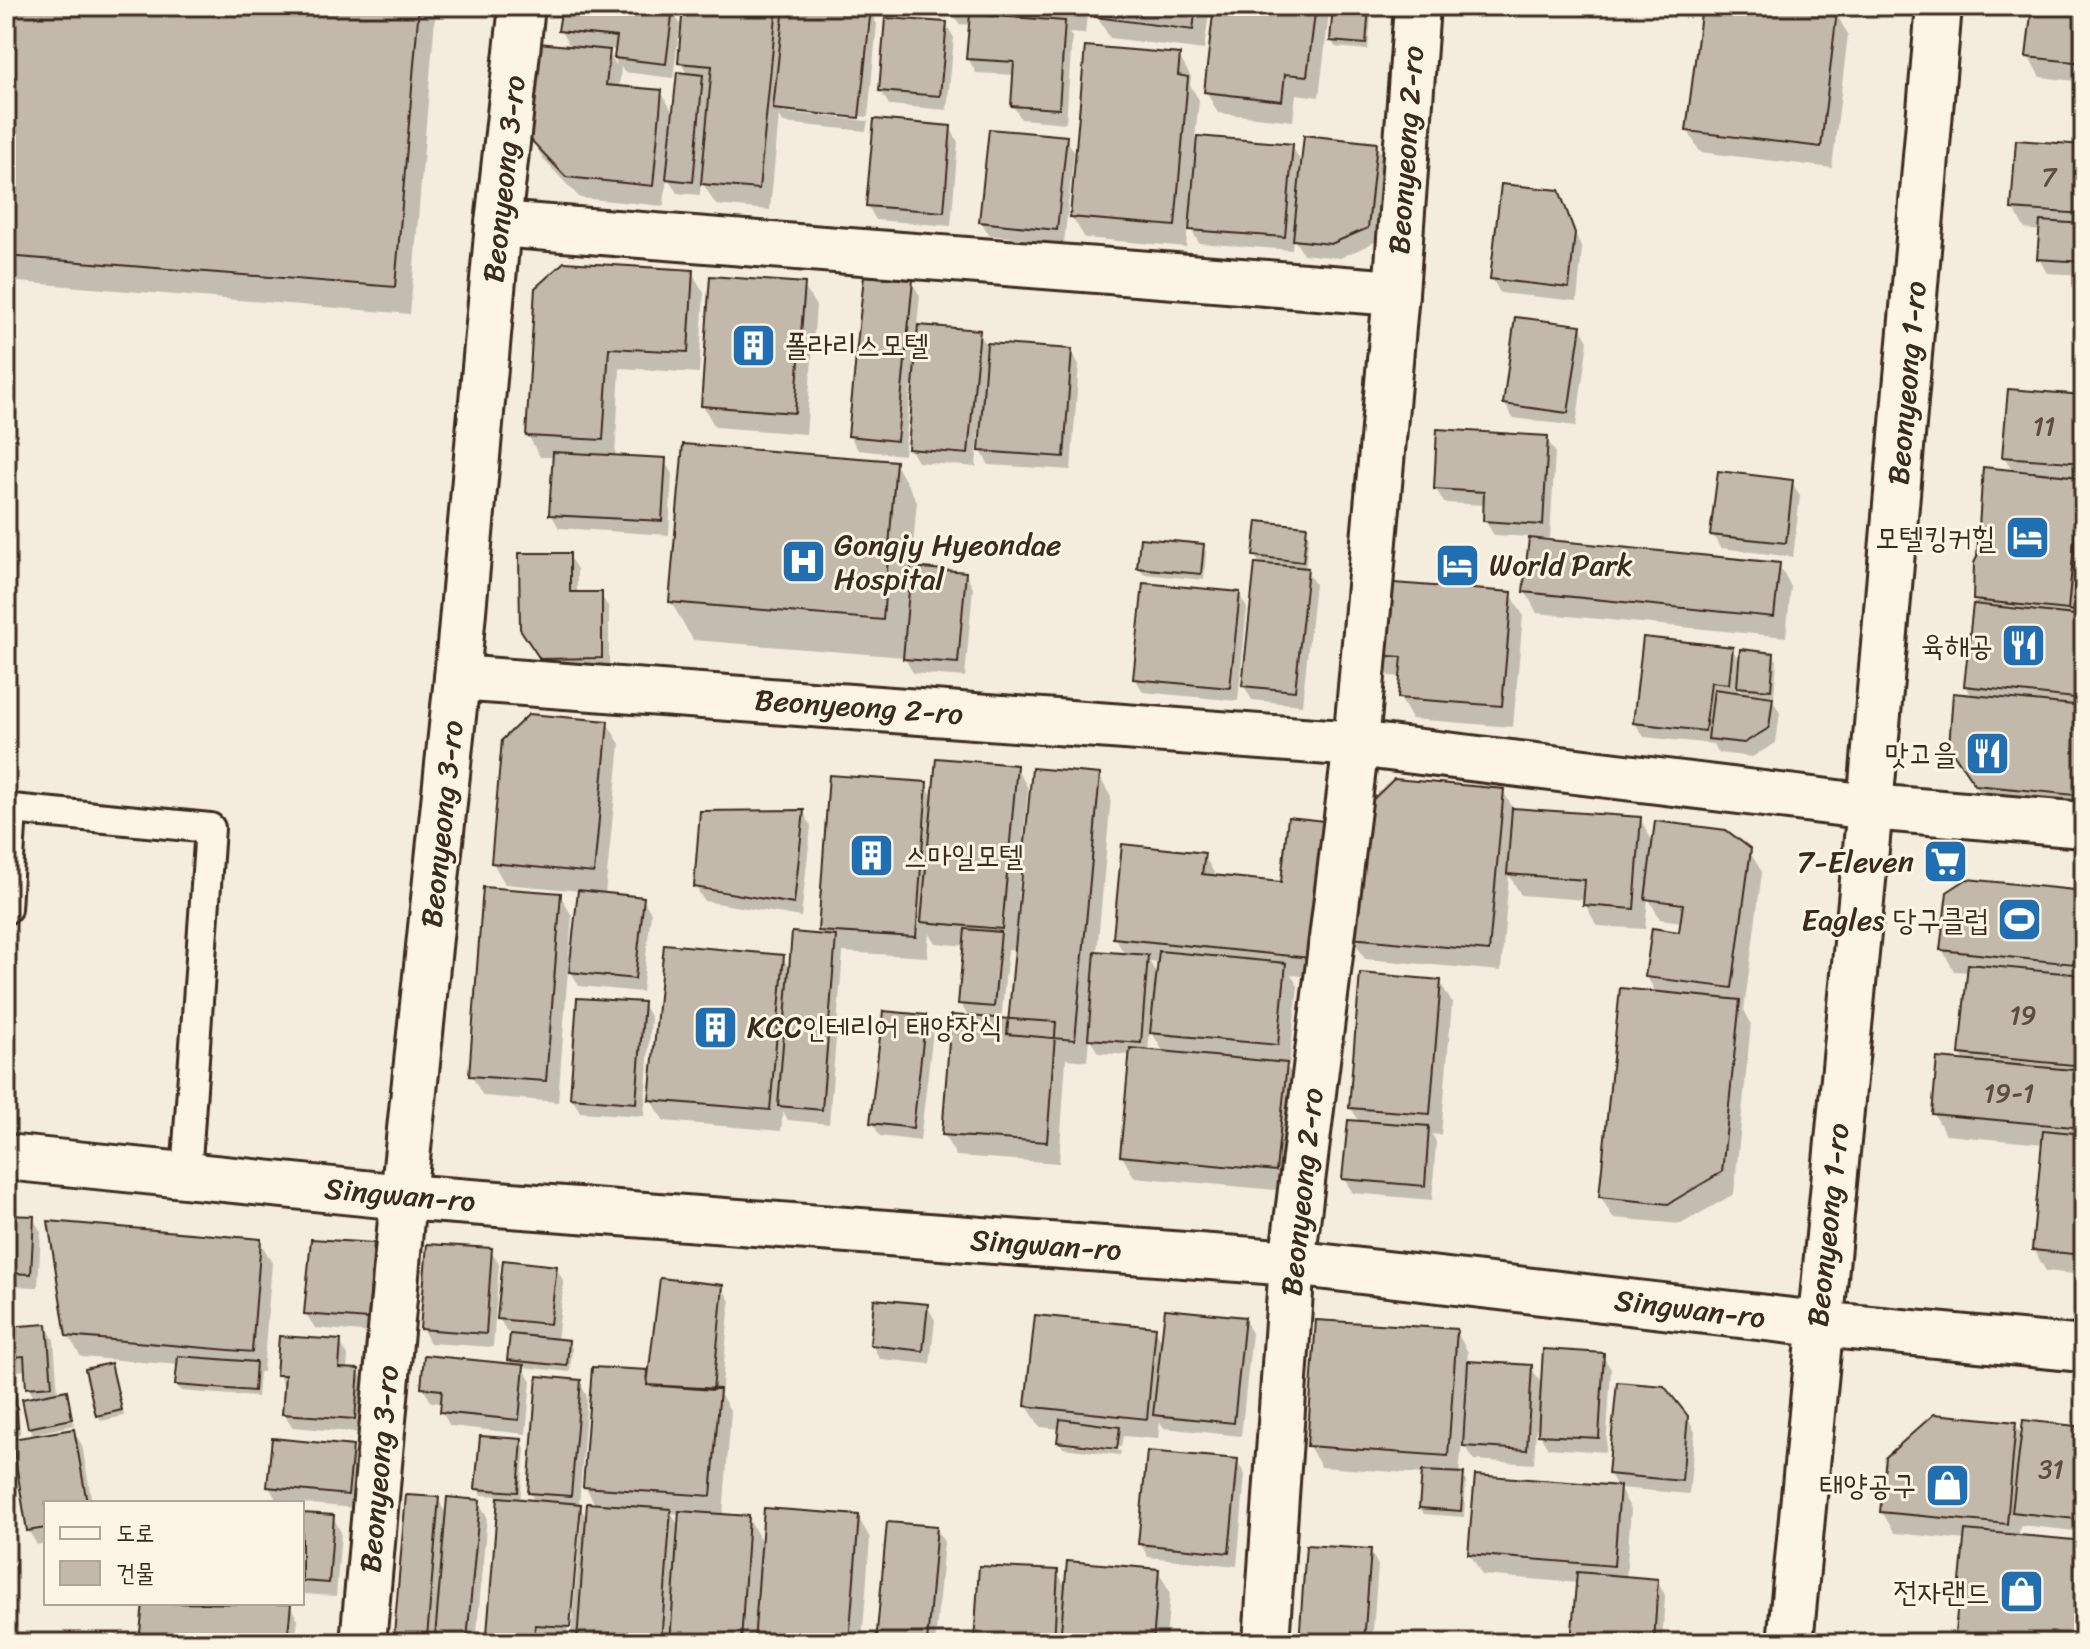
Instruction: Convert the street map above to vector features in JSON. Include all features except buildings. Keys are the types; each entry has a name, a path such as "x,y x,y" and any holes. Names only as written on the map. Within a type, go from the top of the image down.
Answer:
{"street":[{"name":"Beonyeong 3-ro","path":"363,1643 403,1197 522,6"},
{"name":"Beonyeong 2-ro","path":"1266,1643 1292,1263 1356,744 1396,293 1417,6"},
{"name":"Beonyeong 1-ro","path":"1790,1643 1818,1324 1870,807 1939,6"},
{"name":"Beonyeong 2-ro","path":"498,224 1396,293"},
{"name":"Beonyeong 2-ro","path":"457,678 1356,744"},
{"path":"1356,744 1870,807 2084,825"},
{"name":"Singwan-ro","path":"6,1157 403,1197 1292,1263 1818,1324 2084,1349"}],"lane":[{"path":"6,909 12,809 210,828 186,1175"}],"place":[{"name":"폴라리스모텔","path":"753,345"},
{"name":"모텔킹커힐","path":"2027,538"},
{"name":"Gongjy Hyeondae Hospital","path":"803,562"},
{"name":"World Park","path":"1458,565"},
{"name":"육해공","path":"2024,645"},
{"name":"맛고을","path":"1988,754"},
{"name":"스마일모텔","path":"872,856"},
{"name":"7-Eleven","path":"1945,862"},
{"name":"Eagles 당구클럽","path":"2020,920"},
{"name":"KCC인테리어 태양장식","path":"716,1027"},
{"name":"태양공구","path":"1947,1485"},
{"name":"전자랜드","path":"2021,1592"}]}
